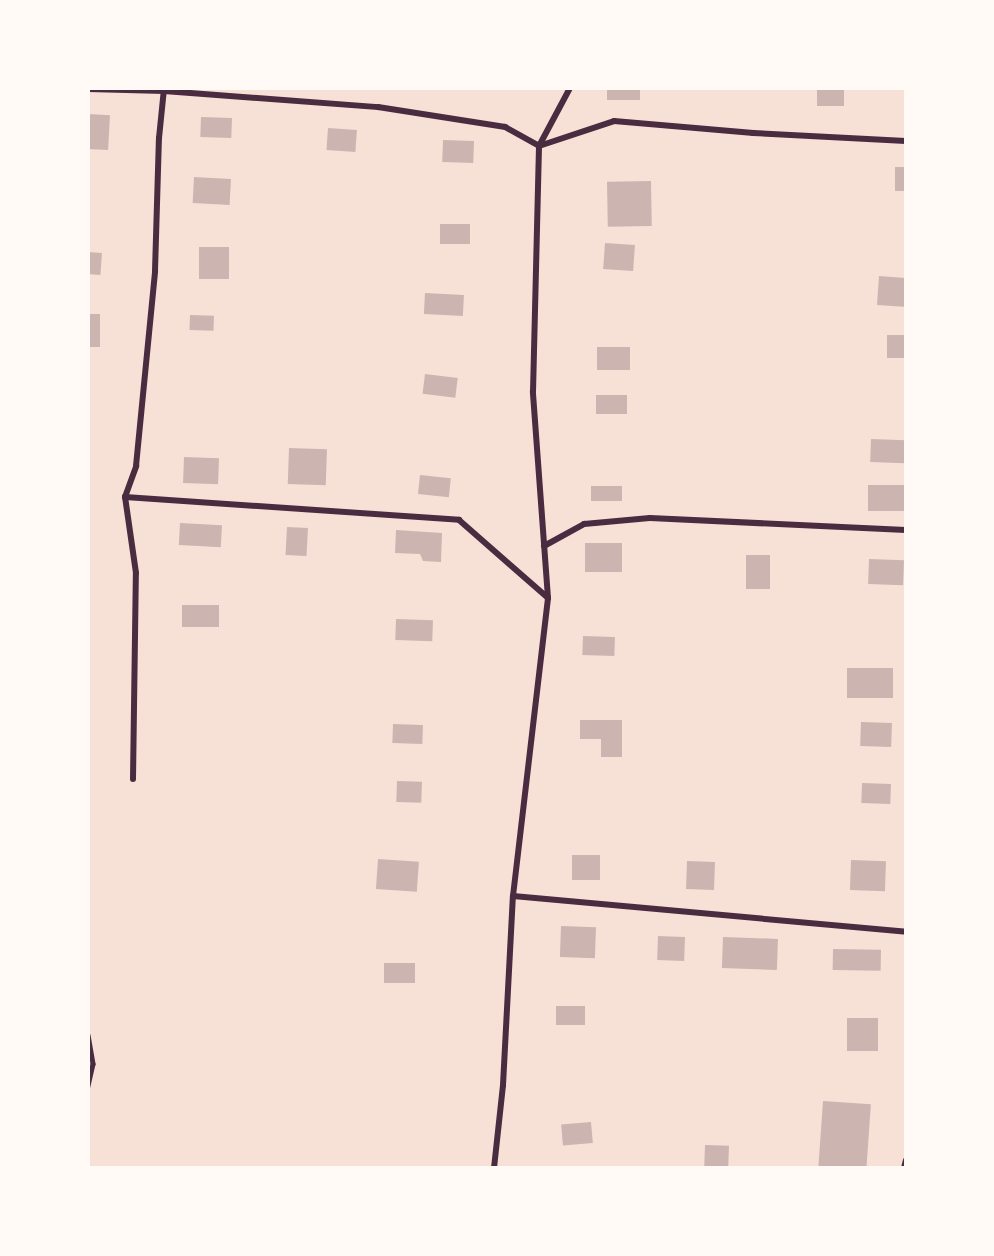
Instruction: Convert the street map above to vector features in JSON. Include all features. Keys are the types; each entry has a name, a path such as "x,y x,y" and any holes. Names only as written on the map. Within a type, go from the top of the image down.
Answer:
{"street":[{"path":"88,88 164,90 378,107 505,127 539,146 614,121 753,133 906,141"},
{"path":"494,1167 503,1085 513,896 548,598 533,392 539,146 570,88"},
{"path":"133,779 136,573 125,497 136,466 155,270 159,138 164,90"},
{"path":"125,497 459,520 548,598"},
{"path":"544,546 584,524 650,518 906,530"},
{"path":"513,896 906,932"},
{"path":"904,1167 906,1160"}],"lane":[{"path":"88,1035 93,1064 88,1086"}],"building":[{"path":"607,88 640,88 640,100 607,100"},
{"path":"817,88 844,88 844,106 817,106"},
{"path":"88,114 110,115 108,150 88,149"},
{"path":"201,117 232,118 231,138 200,137"},
{"path":"328,128 357,130 355,152 326,150"},
{"path":"443,140 474,141 473,163 442,162"},
{"path":"895,167 906,167 906,191 895,191"},
{"path":"194,177 231,179 230,205 193,203"},
{"path":"651,181 652,226 608,227 607,182"},
{"path":"440,224 470,224 470,244 440,244"},
{"path":"605,243 635,245 633,271 603,269"},
{"path":"199,247 229,247 229,279 199,279"},
{"path":"88,252 102,253 100,275 88,274"},
{"path":"879,276 906,278 904,307 877,305"},
{"path":"425,293 464,295 463,316 424,314"},
{"path":"88,314 100,314 100,347 88,347"},
{"path":"190,315 214,316 213,331 189,330"},
{"path":"887,335 906,335 906,358 887,358"},
{"path":"597,347 630,347 630,370 597,370"},
{"path":"425,374 458,378 455,398 423,394"},
{"path":"596,395 627,395 627,414 596,414"},
{"path":"871,439 906,440 905,463 870,462"},
{"path":"289,448 327,449 326,485 288,484"},
{"path":"184,457 219,458 218,484 183,483"},
{"path":"420,475 451,478 449,497 418,494"},
{"path":"868,485 905,485 905,511 868,511"},
{"path":"591,486 622,486 622,501 591,501"},
{"path":"180,523 222,525 221,547 179,545"},
{"path":"287,527 308,528 307,556 286,555"},
{"path":"396,530 442,533 441,562 423,561 420,554 395,553"},
{"path":"585,543 622,543 622,572 585,572"},
{"path":"746,555 770,555 770,589 746,589"},
{"path":"869,559 904,560 903,585 868,584"},
{"path":"182,605 219,605 219,627 182,627"},
{"path":"396,619 433,620 432,641 395,640"},
{"path":"583,636 615,637 614,656 582,655"},
{"path":"847,668 893,668 893,698 847,698"},
{"path":"580,720 622,720 622,757 601,757 601,739 580,739"},
{"path":"861,722 892,723 891,747 860,746"},
{"path":"393,724 423,725 422,744 392,743"},
{"path":"397,781 422,782 421,803 396,802"},
{"path":"862,783 891,784 890,804 861,803"},
{"path":"572,855 600,855 600,880 572,880"},
{"path":"378,859 419,862 417,892 376,889"},
{"path":"851,860 886,861 885,891 850,890"},
{"path":"687,861 715,862 714,890 686,889"},
{"path":"561,926 596,927 595,958 560,957"},
{"path":"658,936 685,937 684,961 657,960"},
{"path":"723,937 778,939 777,970 722,968"},
{"path":"833,949 881,950 881,971 833,970"},
{"path":"384,963 415,963 415,983 384,983"},
{"path":"556,1006 585,1006 585,1025 556,1025"},
{"path":"847,1018 878,1018 878,1051 847,1051"},
{"path":"823,1101 871,1104 866,1168 818,1168"},
{"path":"591,1122 593,1143 563,1146 561,1125"},
{"path":"705,1145 729,1146 728,1168 704,1168"}]}
